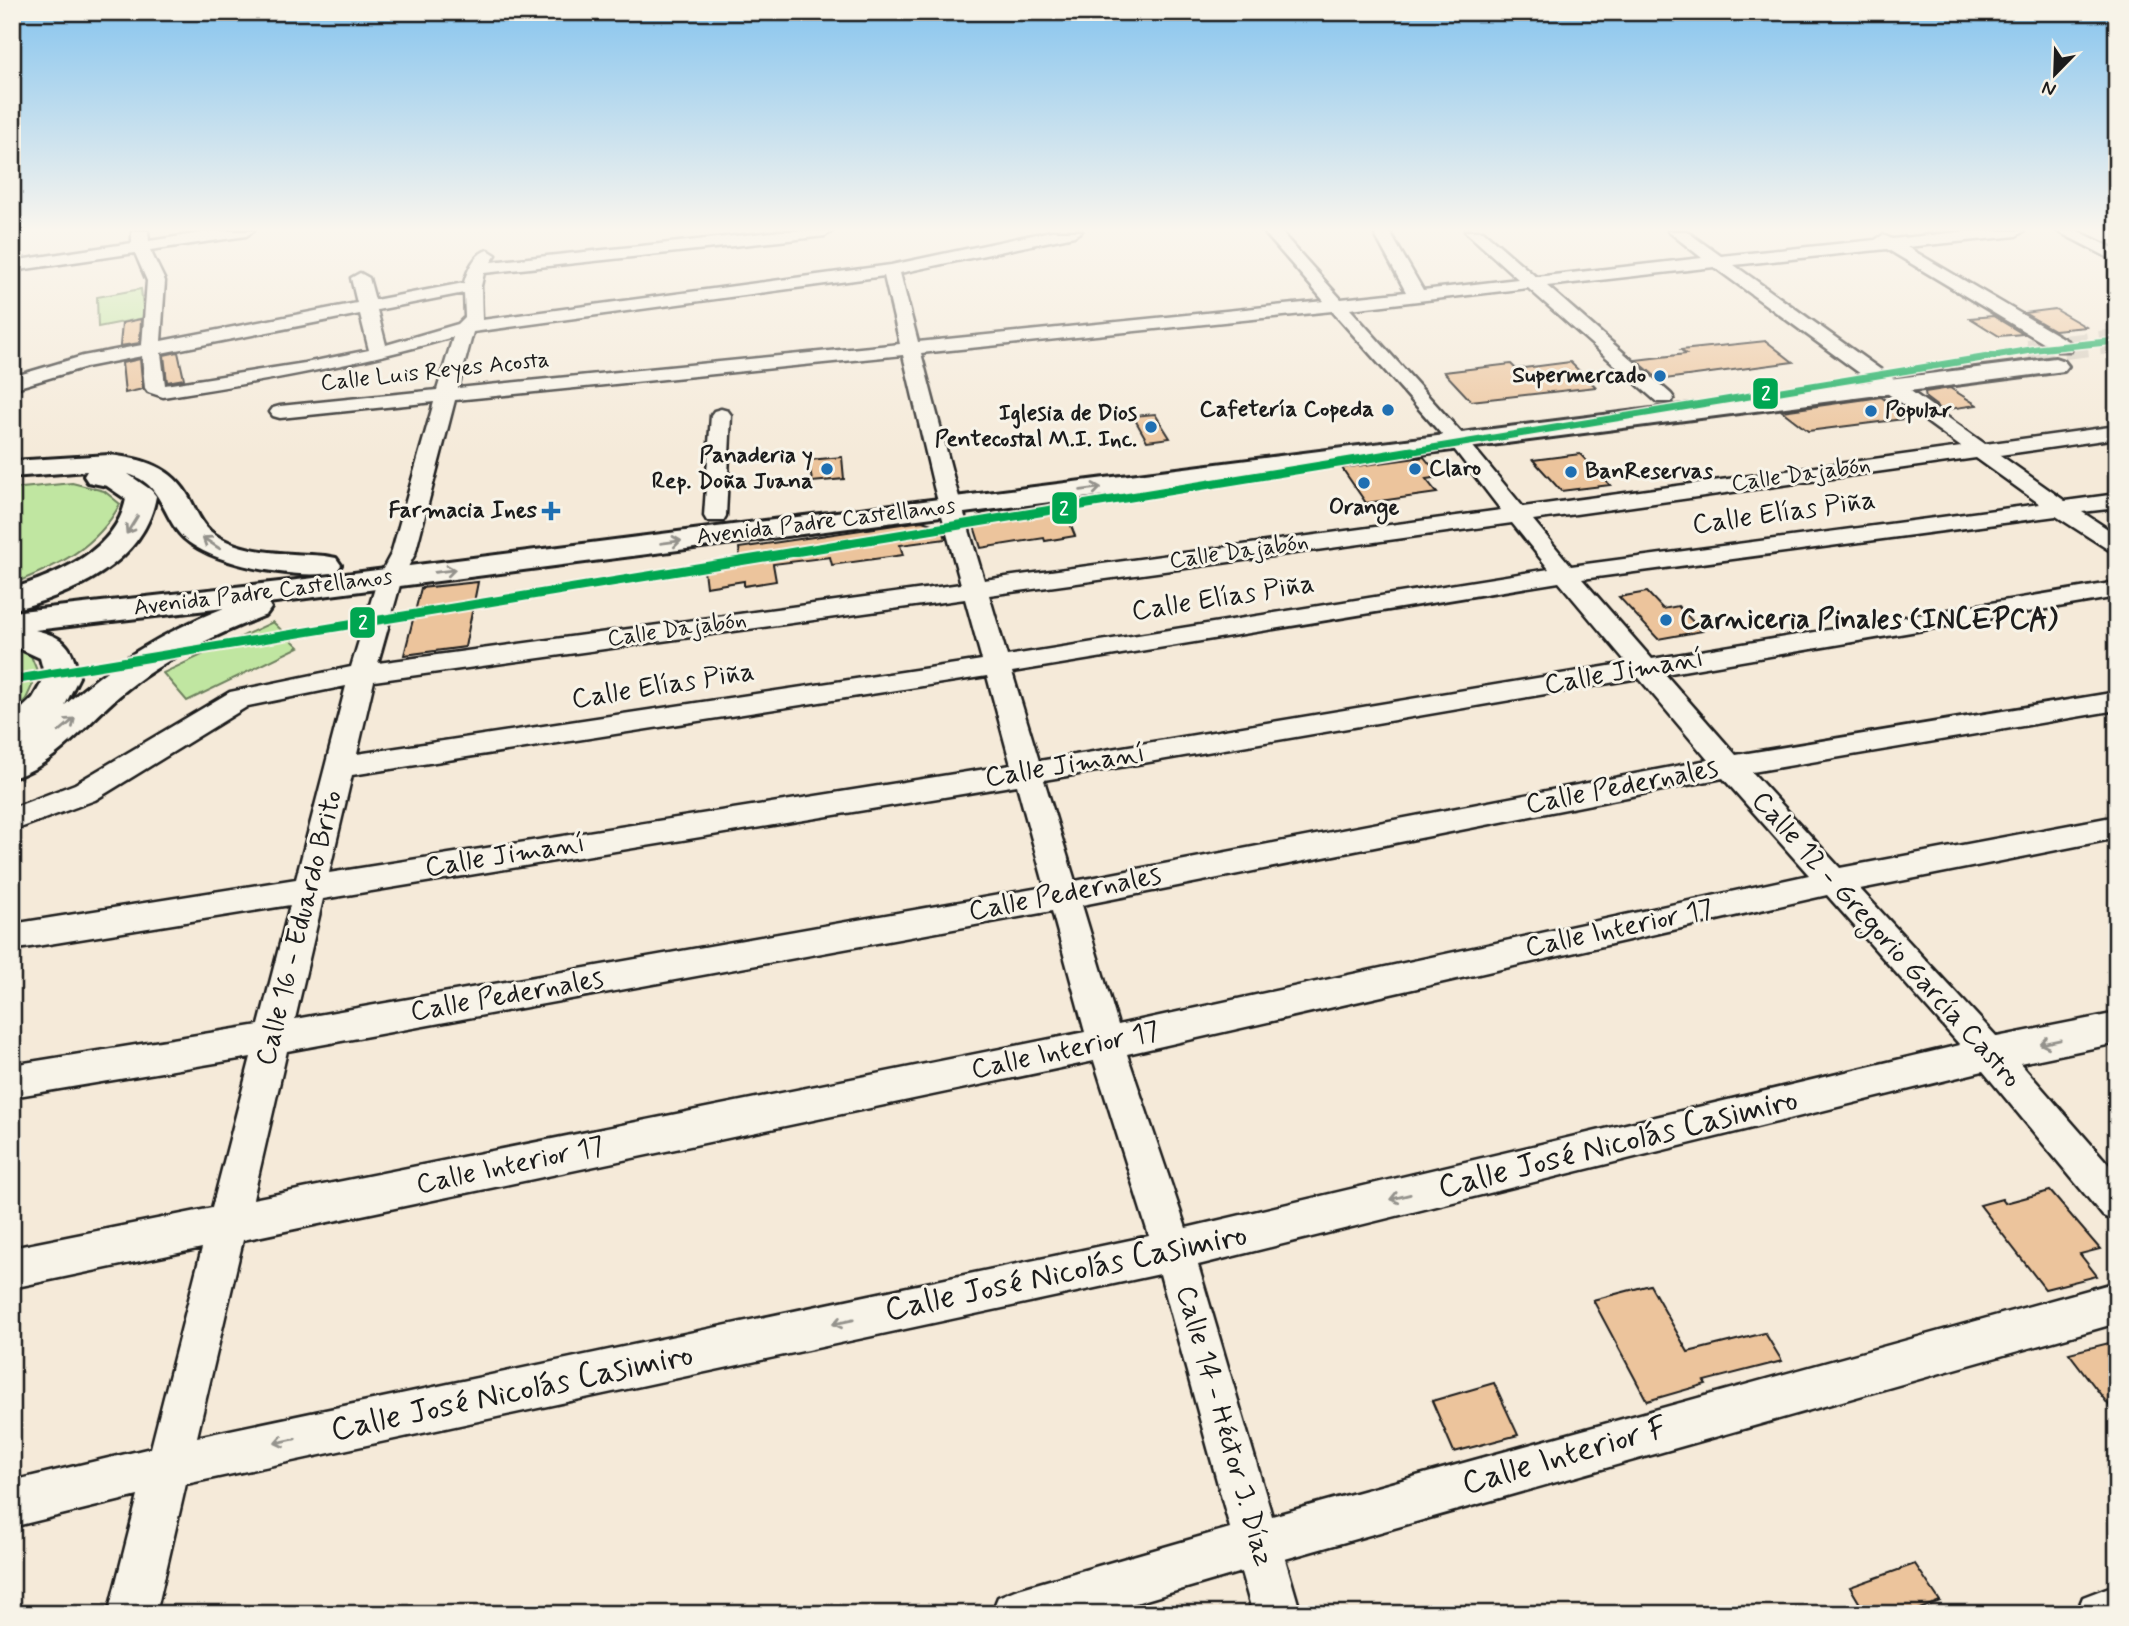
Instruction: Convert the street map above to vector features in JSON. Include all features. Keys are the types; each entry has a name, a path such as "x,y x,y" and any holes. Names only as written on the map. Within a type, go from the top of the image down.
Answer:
{"main road":[{"name":"Avenida Padre Castellanos","path":"396,566 715,516 1289,465 1450,433 1664,398 1885,379 2028,351"},
{"name":"Avenida Padre Castellanos","path":"1450,433 2060,357"},
{"path":"12,469 81,463 114,464 140,470 158,477 170,489 191,530 224,551 273,561 316,577"},
{"path":"12,479 76,473 116,479 141,496 141,511 131,530 115,548 89,567 12,602"},
{"name":"Avenida Padre Castellanos","path":"12,622 396,566 948,496"},
{"name":"Avenida Padre Castellanos","path":"12,602 316,577"},
{"path":"12,765 68,724 128,671 169,645 316,577"},
{"path":"12,634 37,641 56,652 62,677 47,705 12,740"}],"street":[{"path":"154,307 151,350 157,390 188,389 305,369 379,353 465,328 623,307"},
{"path":"12,383 83,362 368,307 379,353"},
{"name":"Calle 16 - Eduardo Brito","path":"132,1614 362,674 465,328 474,318 475,307"},
{"name":"Calle 14 - Héctor J. Díaz","path":"901,307 948,496 1027,773 1106,1043 1174,1251 1277,1614"},
{"name":"Calle Luis Reyes Acosta","path":"280,412 1320,307"},
{"name":"Calle 12 - Gregorio García Castro","path":"1341,307 1730,766 1990,1054 2117,1203"},
{"path":"1558,307 1664,398"},
{"path":"1784,307 2062,509 2117,545"},
{"path":"1984,307 2060,357"},
{"path":"715,516 721,415"},
{"name":"Calle Dajabón","path":"12,820 85,792 240,698 362,674 2117,432"},
{"name":"Calle Elías Piña","path":"340,767 997,666 1565,574 2117,501"},
{"name":"Calle Jimaní","path":"12,937 1027,773 2117,589"},
{"name":"Calle Pedernales","path":"12,1081 273,1038 1064,895 1730,766 2117,701"},
{"name":"Calle Interior 17","path":"12,1268 227,1226 1106,1043 1832,882 2117,827"},
{"name":"Calle José Nicolás Casimiro","path":"12,1504 167,1466 1174,1251 1990,1054 2117,1028"},
{"name":"Calle Interior F","path":"1015,1614 1258,1543 2117,1303"},
{"path":"2100,1614 2117,1608"}],"green space":[{"path":"97,307 143,307 144,318 98,327"},
{"path":"72,483 104,491 120,504 99,533 74,554 12,584 12,489"},
{"path":"273,622 299,647 187,701 163,673"},
{"path":"12,644 29,651 38,673 26,699 12,714"}],"building":[{"path":"2055,309 2086,327 2054,330 2024,313"},
{"path":"1993,316 2023,334 1999,336 1970,318"},
{"path":"141,319 140,343 120,346 122,323"},
{"path":"1766,341 1793,362 1665,379 1656,377 1636,360 1686,354 1681,350"},
{"path":"178,352 184,379 167,382 164,355"},
{"path":"140,359 143,389 125,393 122,363"},
{"path":"1570,362 1596,387 1471,401 1444,372 1511,364 1516,369"},
{"path":"1950,388 1977,405 1942,410 1926,398 1925,392"},
{"path":"1881,397 1911,418 1808,431 1782,411"},
{"name":"Iglesia de Dios Pentecostal M.I. Inc.","path":"1155,414 1170,438 1147,441 1133,416"},
{"name":"BanReservas","path":"1580,454 1610,485 1561,491 1533,460"},
{"name":"Panaderia y Rep. Doña Juana","path":"842,457 844,479 812,482 809,460"},
{"path":"1424,457 1440,477 1426,479 1437,493 1366,503 1342,468"},
{"path":"1062,503 1075,536 981,548 972,520 984,513"},
{"path":"922,521 942,527 946,539 900,545 903,555 832,565 830,557 773,564 776,581 744,586 744,581 706,587 703,562 740,556 739,548"},
{"path":"478,582 465,647 404,655 421,588"},
{"name":"Carniceria Pinales (INCEPCA)","path":"1647,592 1663,609 1678,606 1702,631 1658,639 1619,597"},
{"path":"2050,1191 2100,1249 2080,1254 2097,1276 2045,1289 1980,1205 2002,1199 2005,1203"},
{"path":"1650,1285 1688,1352 1765,1333 1782,1361 1704,1381 1706,1384 1647,1401 1593,1300"},
{"path":"2117,1341 2117,1416 2069,1353"},
{"path":"1494,1383 1518,1435 1454,1452 1432,1401"},
{"path":"1915,1564 1940,1601 1907,1614 1866,1614 1850,1587"}],"tunnel":[{"path":"2028,351 2117,341"}],"transit line":[{"name":"2","path":"12,680 2037,349 2117,341"}],"place":[{"name":"Supermercado","path":"1660,376"},
{"name":"Cafetería Copeda","path":"1388,410"},
{"name":"Popular","path":"1871,411"},
{"name":"Iglesia de Dios Pentecostal M.I. Inc.","path":"1151,427"},
{"name":"Panaderia y Rep. Doña Juana","path":"827,469"},
{"name":"Claro","path":"1415,469"},
{"name":"BanReservas","path":"1571,472"},
{"name":"Orange","path":"1364,483"},
{"name":"Farmacia Ines","path":"551,511"},
{"name":"Carniceria Pinales (INCEPCA)","path":"1666,620"}]}
